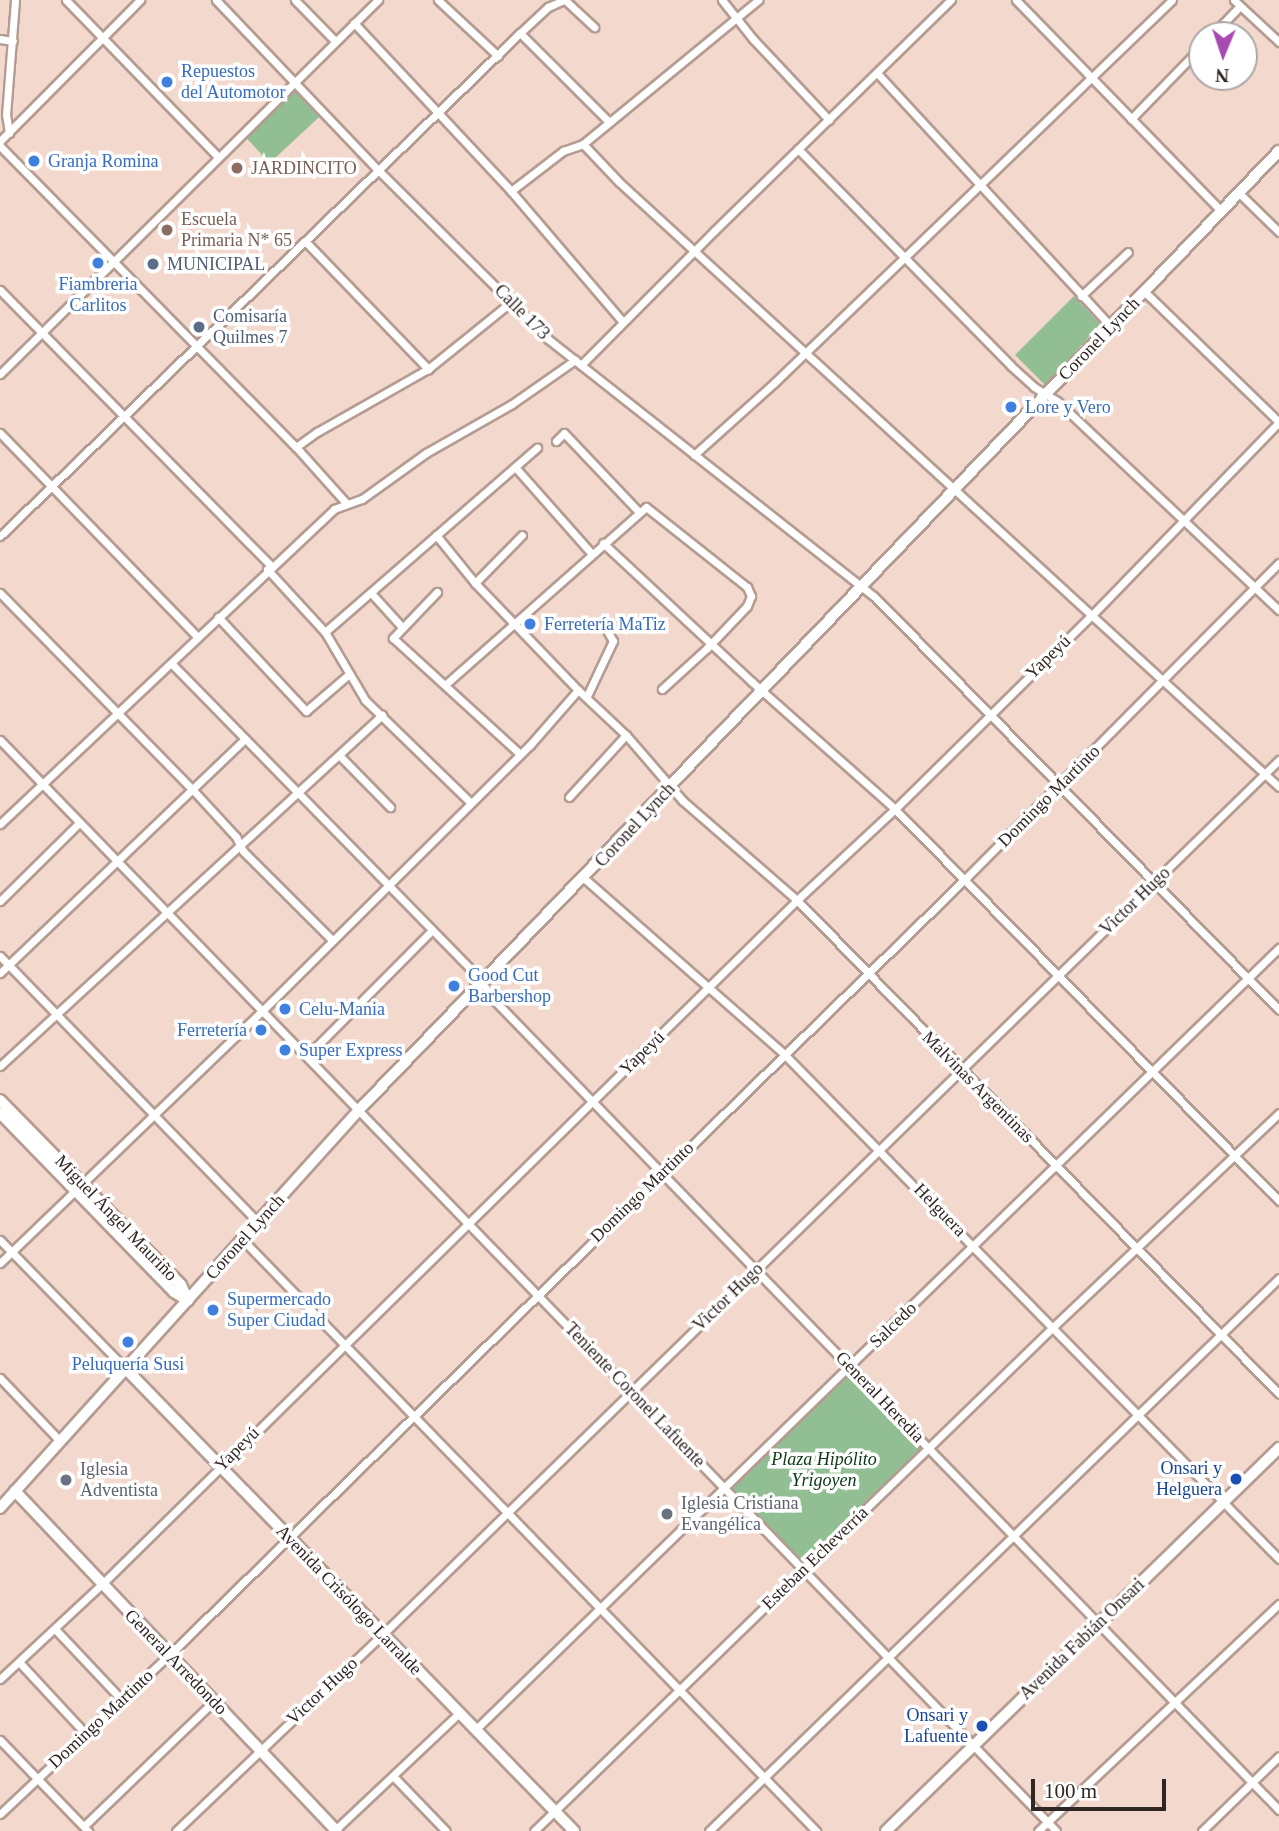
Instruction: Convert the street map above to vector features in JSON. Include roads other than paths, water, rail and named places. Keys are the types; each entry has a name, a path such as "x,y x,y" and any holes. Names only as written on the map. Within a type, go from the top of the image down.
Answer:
{"main road":[{"name":"Coronel Lynch","path":"0,1508 359,1110 585,878 1279,151"},
{"name":"Miguel Ángel Mauriño","path":"0,1100 78,1187"},
{"name":"Miguel Ángel Mauriño","path":"0,1113 181,1285 188,1300"},
{"name":"Avenida Crisólogo Larralde","path":"125,1368 574,1831"},
{"name":"Avenida Fabián Onsari","path":"886,1831 1279,1448"},
{"name":"General Arredondo","path":"15,1491 336,1830"}],"street":[{"path":"9,133 5,115 15,0"},
{"path":"66,0 218,157"},
{"path":"140,0 9,133 1,149 114,259 296,447 346,503"},
{"name":"Calle 173","path":"216,0 379,171 511,302 578,362 862,586 1060,784 1279,1010"},
{"path":"295,0 335,41"},
{"path":"0,374 294,80 378,0"},
{"path":"438,0 498,56"},
{"path":"0,536 548,7 562,0 594,27"},
{"path":"722,0 829,120"},
{"path":"511,191 563,151 583,144 758,0"},
{"path":"0,824 173,664 269,567 334,509 362,499 426,453 512,404 578,362 951,0"},
{"path":"1016,0 1221,211"},
{"path":"694,455 1172,0"},
{"path":"1223,21 1237,3 1279,42"},
{"path":"354,23 511,191 622,322"},
{"path":"520,33 609,122"},
{"path":"0,38 13,41"},
{"path":"1131,119 1188,60"},
{"path":"877,73 977,185 1111,327"},
{"path":"583,144 619,183 1279,787"},
{"path":"798,149 905,255 1011,366 1047,394 1279,610"},
{"path":"1239,193 1279,232"},
{"path":"305,241 428,369"},
{"path":"1081,296 1128,252"},
{"path":"0,290 269,567 325,632 365,700 470,802"},
{"path":"1145,292 1279,422"},
{"path":"296,447 428,369 511,302"},
{"name":"Yapeyú","path":"0,1679 102,1584 797,900 895,809 989,713 1091,615 1279,422"},
{"path":"0,433 198,637"},
{"path":"556,441 565,433 590,464 638,511"},
{"path":"325,632 372,594 537,448"},
{"path":"515,467 592,553"},
{"path":"446,684 638,511 646,507 747,587 751,596 747,606 662,689"},
{"name":"Malvinas Argentinas","path":"436,535 475,583 578,690 626,735 670,787 797,900 1279,1394"},
{"path":"475,583 522,535"},
{"path":"603,543 895,809 966,878 1279,1201"},
{"name":"Domingo Martinto","path":"0,1814 170,1654 536,1294 785,1055 1164,682 1279,564"},
{"path":"437,592 393,638 431,676 446,684 519,753"},
{"path":"0,593 193,790 239,843 332,940"},
{"path":"372,594 402,627"},
{"path":"218,617 306,711 349,674"},
{"path":"587,696 613,641 604,625"},
{"name":"General Heredia","path":"173,664 432,930 482,983 494,1000 1279,1810"},
{"path":"0,1263 263,1010 519,753 578,690"},
{"path":"0,1066 239,843 382,715"},
{"path":"569,797 626,735"},
{"path":"0,973 245,739"},
{"name":"Teniente Coronel Lafuente","path":"0,740 308,1055 1056,1831"},
{"path":"339,755 390,807"},
{"name":"Victor Hugo","path":"176,1831 383,1634 505,1512 1279,760"},
{"path":"0,901 80,822"},
{"name":"Helguera","path":"585,878 785,1055 881,1149 1279,1559"},
{"path":"308,1055 432,930"},
{"name":"Salcedo","path":"475,1730 1279,948"},
{"path":"0,956 258,1222"},
{"name":"Esteban Echeverría","path":"534,1831 1054,1326 1279,1113"},
{"path":"242,1239 816,1831"},
{"path":"0,1240 125,1368"},
{"path":"709,1831 1279,1278"},
{"path":"0,1378 60,1441"},
{"path":"1038,1831 1279,1604"},
{"path":"55,1629 121,1699"},
{"path":"19,1662 85,1733"},
{"path":"0,1740 86,1829 214,1702"},
{"path":"336,1830 459,1713"},
{"path":"1202,1831 1279,1756"},
{"path":"393,1776 446,1831"}],"place":[{"name":"Repuestos del Automotor","path":"167,82"},
{"name":"Granja Romina","path":"34,161"},
{"name":"JARDINCITO","path":"237,168"},
{"name":"Escuela Primaria N* 65","path":"167,230"},
{"name":"Fiambreria Carlitos","path":"98,263"},
{"name":"MUNICIPAL","path":"153,264"},
{"name":"Comisaría Quilmes 7","path":"199,327"},
{"name":"Lore y Vero","path":"1011,407"},
{"name":"Ferretería MaTiz","path":"530,624"},
{"name":"Good Cut Barbershop","path":"454,986"},
{"name":"Celu-Mania","path":"285,1009"},
{"name":"Ferretería","path":"261,1030"},
{"name":"Super Express","path":"285,1050"},
{"name":"Supermercado Super Ciudad","path":"213,1310"},
{"name":"Peluquería Susi","path":"128,1342"},
{"name":"Onsari y Helguera","path":"1236,1479"},
{"name":"Iglesia Adventista","path":"66,1480"},
{"name":"Iglesia Cristiana Evangélica","path":"667,1514"},
{"name":"Onsari y Lafuente","path":"982,1726"}],"park label":[{"name":"Plaza Hipólito Yrigoyen","path":"824,1470"}]}
